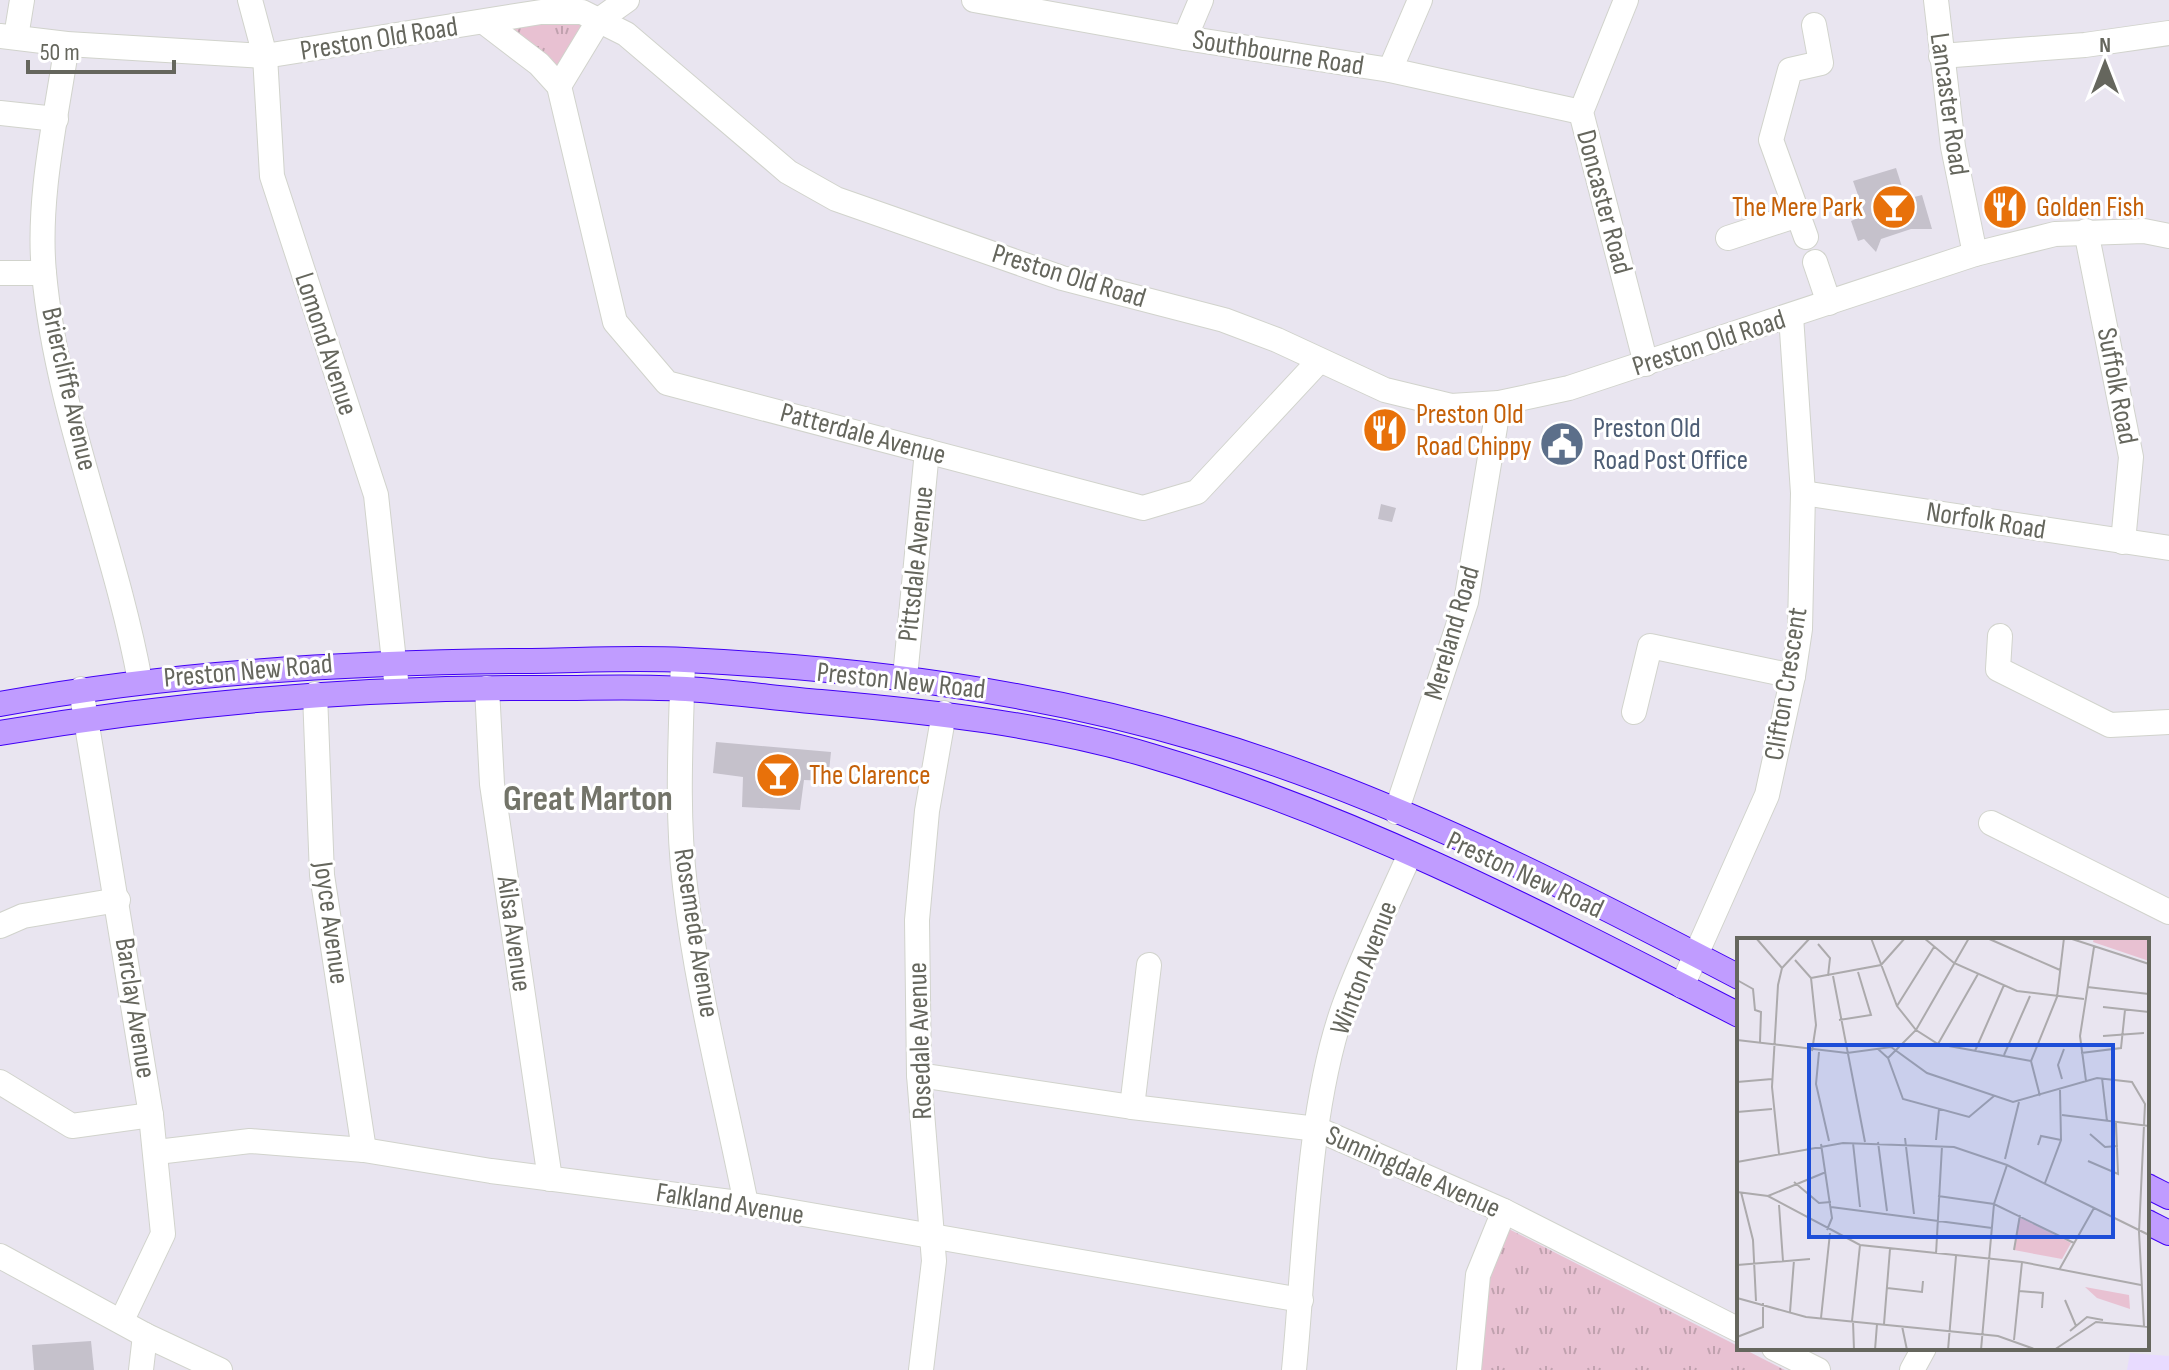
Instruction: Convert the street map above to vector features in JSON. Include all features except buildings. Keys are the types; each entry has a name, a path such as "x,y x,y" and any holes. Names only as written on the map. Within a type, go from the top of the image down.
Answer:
{"highway":[{"name":"Preston New Road","path":"0,704 140,681 273,669 395,663 683,660 905,677 1035,698 1202,740 1396,812 1529,871 1737,976"},
{"name":"Preston New Road","path":"0,733 241,699 397,689 682,689 944,713 1028,727 1149,755 1244,787 1410,854 1737,1014"},
{"path":"2149,1187 2169,1197"},
{"path":"2149,1223 2169,1233"}],"street":[{"path":"8,36 22,0"},
{"name":"Lomond Avenue","path":"250,0 265,56 272,176 376,495 397,689"},
{"path":"484,22 539,64 559,86 599,20 627,0"},
{"name":"Southbourne Road","path":"974,0 1185,38 1390,70 1581,112"},
{"path":"1185,38 1201,0"},
{"path":"1390,70 1420,0"},
{"name":"Doncaster Road","path":"1626,0 1581,112 1646,364"},
{"name":"Lancaster Road","path":"1936,0 1953,147 1975,254"},
{"name":"Preston Old Road","path":"8,36 67,44 265,56 564,10 599,20 626,34 788,172 836,199 1062,278 1224,320 1425,402 1451,406 1499,403 1569,388 1975,254 2055,234 2144,231 2169,236"},
{"path":"1728,238 1802,226 1771,140 1790,70 1821,63 1814,25"},
{"path":"1941,56 2099,43 2169,33"},
{"name":"Briercliffe Avenue","path":"67,44 42,221 44,273 56,359 127,611 140,681"},
{"name":"Patterdale Avenue","path":"559,86 615,322 667,383 1143,508 1197,492 1319,361"},
{"path":"0,113 56,119"},
{"name":"Suffolk Road","path":"2086,231 2131,457 2123,542"},
{"path":"1815,262 1829,303"},
{"path":"0,273 44,273"},
{"name":"Clifton Crescent","path":"1682,986 1767,795 1793,676 1800,629 1803,493 1791,316"},
{"name":"Mereland Road","path":"1396,812 1466,602 1499,403"},
{"name":"Pittsdale Avenue","path":"905,677 927,451"},
{"name":"Norfolk Road","path":"1803,493 2169,548"},
{"path":"2000,636 1998,669 2110,725 2169,722"},
{"path":"1634,712 1650,646 1793,676"},
{"name":"Rosemede Avenue","path":"683,660 681,817 684,882 691,937 746,1204"},
{"name":"Ailsa Avenue","path":"487,688 492,784 550,1179"},
{"name":"Barclay Avenue","path":"81,689 157,1152 163,1234 122,1320"},
{"name":"Joyce Avenue","path":"315,694 322,875 364,1150"},
{"name":"Rosedale Avenue","path":"921,1370 934,1261 919,1075 917,920 927,811 944,713"},
{"path":"1991,823 2169,912"},
{"name":"Winton Avenue","path":"1294,1370 1317,1129 1344,1007 1410,854"},
{"path":"0,926 23,916 118,900"},
{"path":"1132,1107 1149,965"},
{"name":"Sunningdale Avenue","path":"919,1075 1132,1107 1317,1129 1504,1211 1737,1329"},
{"path":"0,1082 72,1126 151,1115"},
{"name":"Falkland Avenue","path":"157,1152 250,1141 364,1150 550,1179 746,1204 1301,1300"},
{"path":"1469,1370 1478,1275 1504,1211"},
{"path":"0,1256 145,1335 220,1370"},
{"path":"141,1370 145,1335"},
{"path":"1778,1350 1818,1370"},
{"path":"1912,1370 1923,1350"}],"shaded area":[{"path":"2130,1353 2169,1356 2169,1370 2127,1370"}],"green space":[{"path":"511,23 586,23 559,67 511,34"},
{"path":"1497,1223 1737,1346 1737,1350 1746,1350 1785,1370 1469,1370"}],"place":[{"name":"The Mere Park","path":"1894,207"},
{"name":"Golden Fish","path":"2005,207"},
{"name":"Preston Old Road Chippy","path":"1385,430"},
{"name":"Preston Old Road Post Office","path":"1562,444"},
{"name":"The Clarence","path":"778,775"}],"district":[{"name":"Great Marton","path":"588,799"}]}
